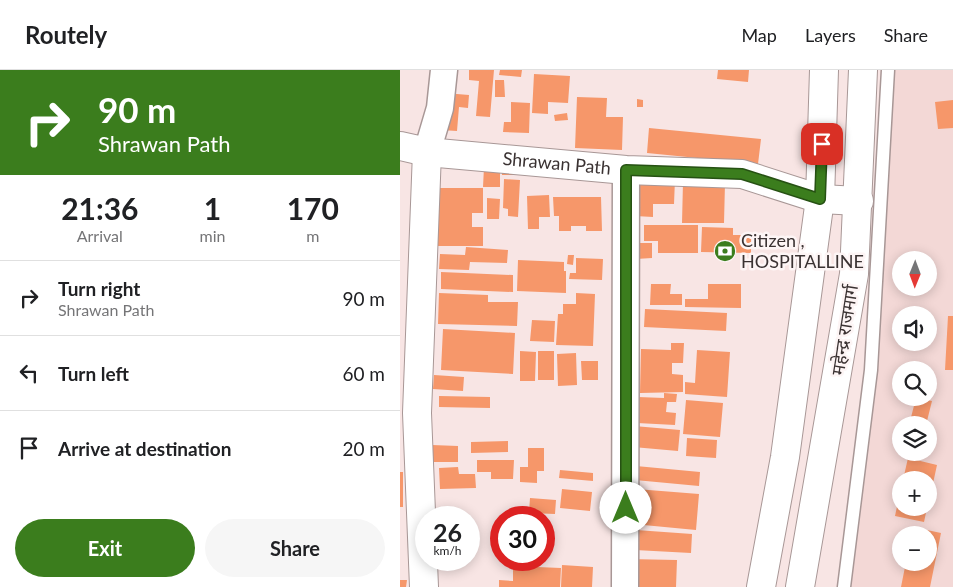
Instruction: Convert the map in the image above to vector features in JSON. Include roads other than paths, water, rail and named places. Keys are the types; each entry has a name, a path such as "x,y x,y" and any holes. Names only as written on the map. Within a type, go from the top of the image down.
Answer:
{"main road":[{"path":"761,587 785,457 820,199 824,70"},
{"name":"महेन्द्र राजमार्ग","path":"800,587 854,274 859,201 863,70"},
{"name":"Shrawan Path","path":"400,146 427,152 626,170 742,174 820,199 859,201"},
{"path":"424,587 417,414 427,152"}],"street":[{"path":"427,152 440,108 444,70"},
{"path":"626,170 626,587"}],"lane":[{"path":"844,587 871,370 888,70"}],"place":[{"name":"Citizen , HOSPITALLINE","path":"725,251"}]}
